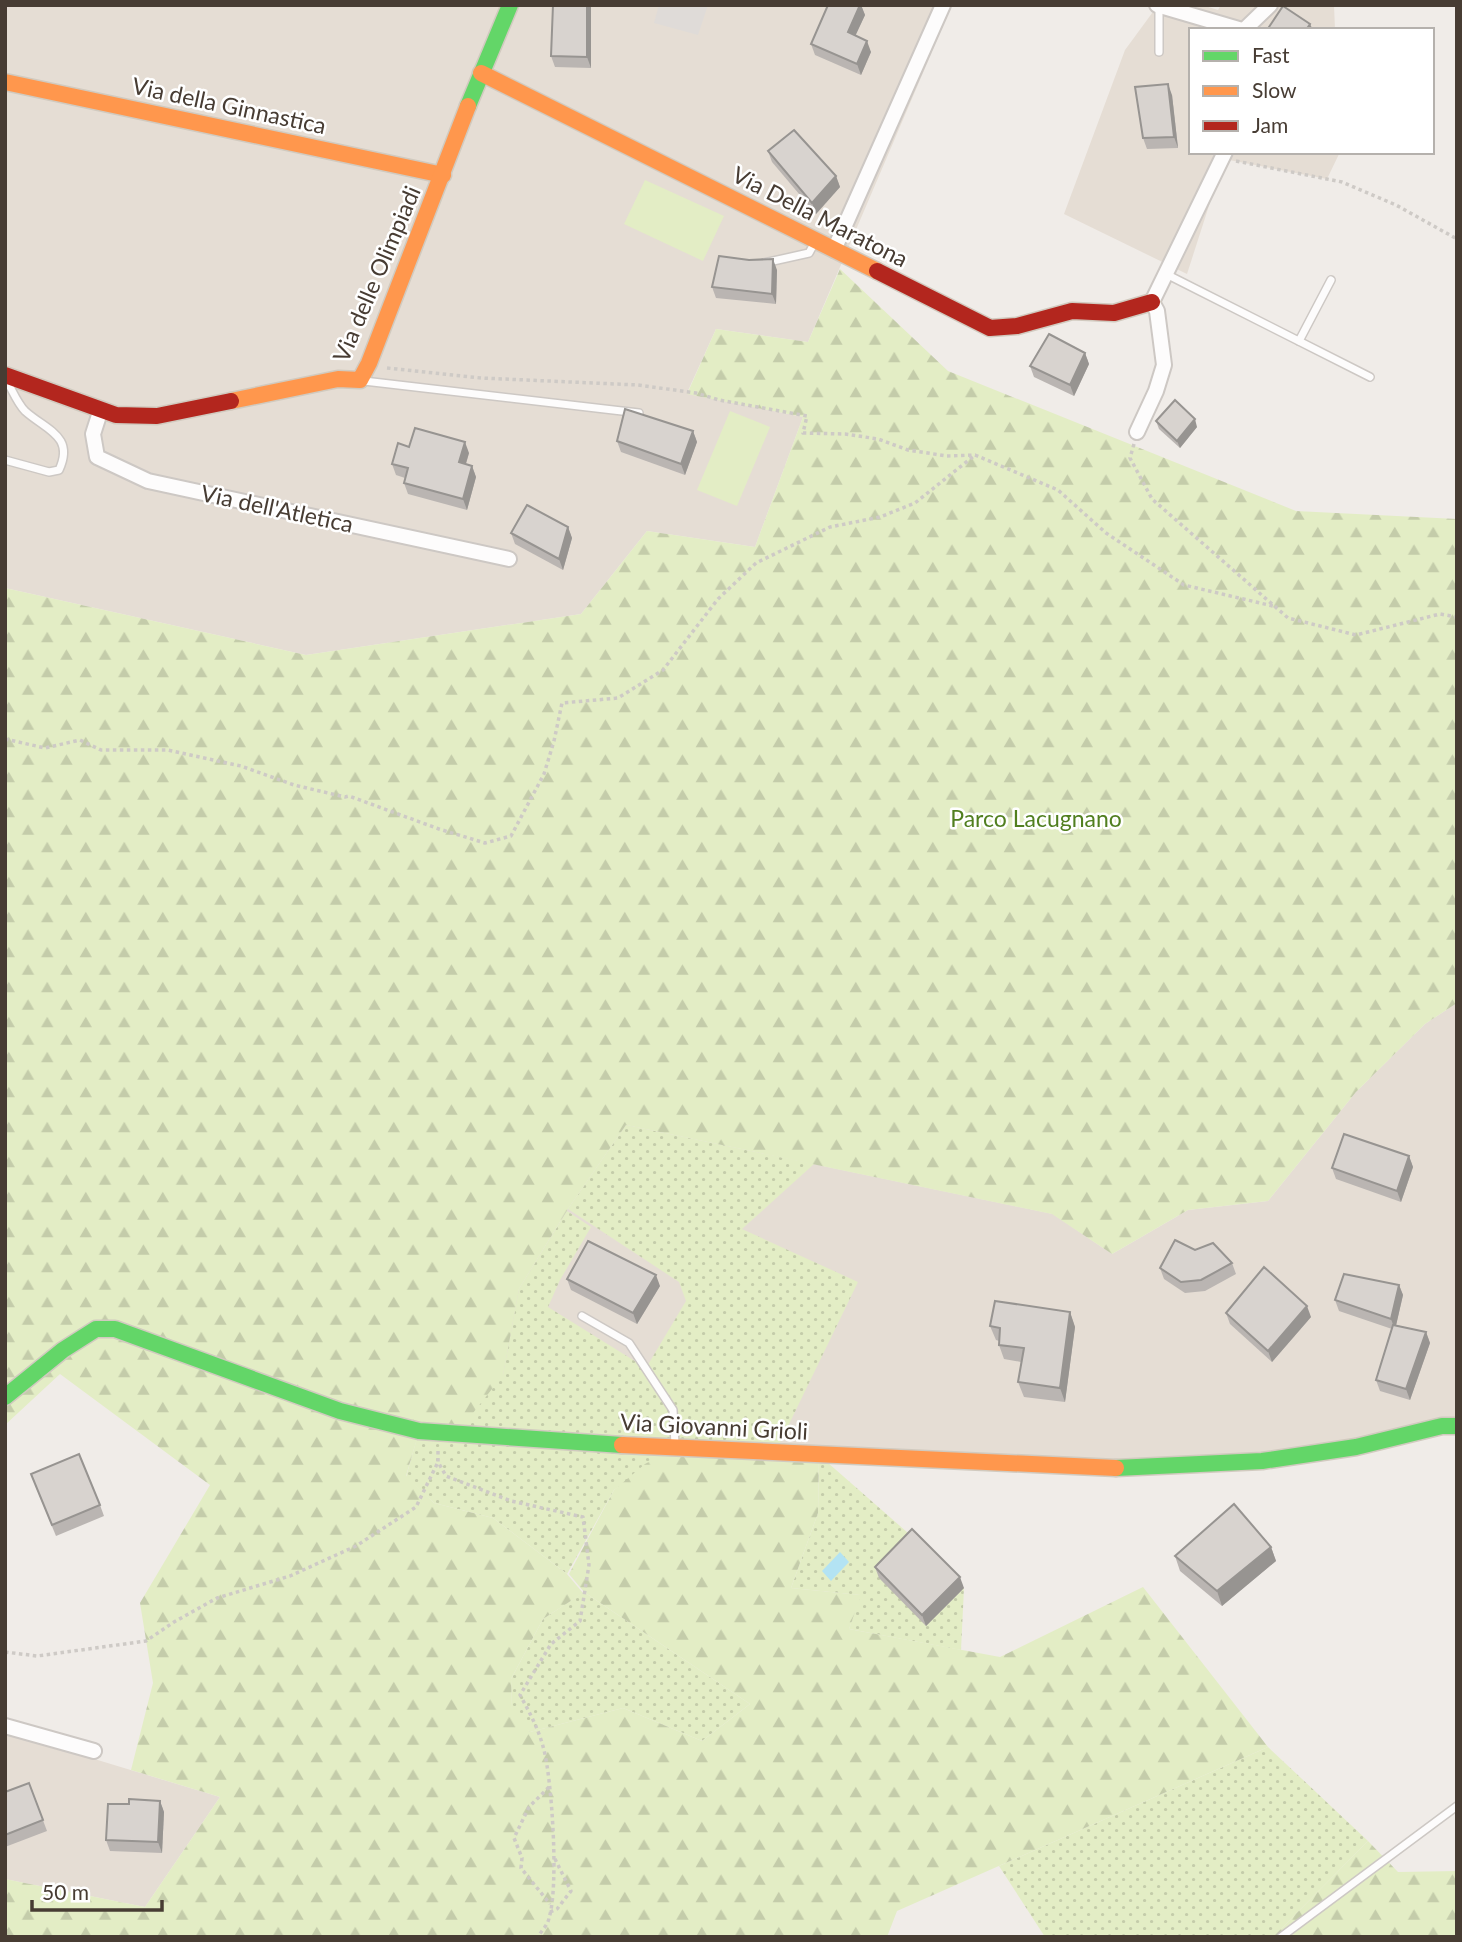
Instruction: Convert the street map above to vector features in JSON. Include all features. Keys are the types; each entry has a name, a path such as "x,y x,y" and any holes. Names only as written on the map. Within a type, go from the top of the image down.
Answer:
{"street":[{"name":"Via delle Olimpiadi","path":"5,376 116,415 157,416 338,379 360,380 510,5"},
{"path":"834,250 943,5"},
{"path":"1245,28 1270,5"},
{"path":"1158,6 1236,28"},
{"name":"Via Della Maratona","path":"481,73 990,328 1017,326 1072,311 1114,313 1152,302"},
{"name":"Via della Ginnastica","path":"5,82 443,175"},
{"path":"1137,432 1156,391 1164,365 1157,312 1152,302 1225,155"},
{"name":"Via dell'Atletica","path":"101,409 93,434 97,457 148,481 509,559"},
{"name":"Via Giovanni Grioli","path":"5,1397 63,1350 96,1329 115,1329 340,1411 419,1431 675,1448 1124,1468 1262,1461 1356,1447 1442,1426 1457,1426"},
{"path":"5,1726 94,1751"}],"lane":[{"path":"1158,6 1159,52"},
{"path":"754,265 809,253 816,241"},
{"path":"1166,274 1370,377"},
{"path":"1298,341 1331,280"},
{"path":"5,376 23,409 57,435 65,458 59,470 49,472 5,460"},
{"path":"360,380 639,413"},
{"path":"582,1315 629,1343 673,1410 675,1448"},
{"path":"1281,1937 1457,1806"}],"path":[{"path":"1225,155 1342,182 1396,205 1457,239"},
{"path":"369,363 378,367 481,378 638,385 696,393 719,400 807,416 803,433 845,434 878,439 908,450 947,457 975,455 1058,490 1106,533 1184,586 1277,607"},
{"path":"1137,432 1130,458 1152,499 1289,618 1356,635 1440,614 1457,617"},
{"path":"5,739 46,748 80,740 101,750 168,750 242,766 294,785 376,804 430,826 485,842 510,836 544,774 562,704 618,698 663,670 718,599 756,563 830,527 880,517 915,503 975,455"},
{"path":"5,1652 37,1656 146,1641 217,1598 290,1576 356,1546 416,1507 438,1462 439,1432"},
{"path":"438,1462 446,1476 511,1501 583,1517 589,1565 580,1621 551,1644 520,1695 535,1721 544,1751 549,1787 553,1852 551,1905 549,1920 538,1937"},
{"path":"549,1787 528,1807 514,1838 522,1858 520,1868 551,1905"},
{"path":"550,1912 557,1909 571,1891 553,1852"}],"shaded area":[{"path":"5,5 952,5 808,342 716,329 687,393 803,417 755,547 647,531 581,614 306,655 5,588"},
{"path":"659,5 708,5 698,35 654,23"},
{"path":"1158,5 1202,5 1218,10 1221,5 1334,5 1335,28 1189,28 1189,154 1339,154 1327,179 1224,159 1187,274 1064,214 1125,50"},
{"path":"1457,1003 1457,1426 1356,1447 1124,1468 458,1432 519,1289 568,1209 626,1125 1053,1214 1112,1254 1188,1210 1268,1201 1356,1092 1425,1024"},
{"path":"5,1732 220,1797 145,1907 5,1879"}],"green space":[{"path":"645,180 724,216 703,261 624,224"},
{"name":"Parco Lacugnano","path":"840,269 948,371 1296,511 1457,519 1457,1003 1425,1024 1356,1092 1268,1201 1188,1210 1112,1254 1052,1214 626,1125 568,1209 519,1289 503,1375 458,1432 419,1432 406,1476 434,1503 493,1518 567,1574 583,1593 543,1619 511,1679 512,1709 530,1732 623,1708 702,1741 750,1704 584,1592 569,1574 614,1490 645,1464 675,1448 819,1455 818,1513 791,1588 861,1595 849,1629 1000,1657 1143,1587 1268,1747 897,1911 887,1937 5,1937 5,1879 145,1907 220,1797 131,1770 153,1683 140,1603 210,1485 60,1374 5,1425 5,588 306,655 581,614 647,531 755,547 803,417 687,394 716,329 808,342"},
{"path":"730,411 770,427 737,506 697,490"},
{"path":"626,1125 814,1164 742,1229 858,1282 775,1453 675,1448 614,1490 567,1574 493,1518 434,1503 406,1477 419,1431 503,1375 519,1289 567,1211 591,1227 560,1280 548,1307 646,1368 686,1301 679,1282 568,1209"},
{"path":"819,1455 916,1540 926,1625 964,1588 961,1650 849,1629 860,1595 791,1588 818,1513"},
{"path":"584,1592 750,1704 702,1741 623,1708 530,1732 512,1716 511,1679 543,1619"},
{"path":"1268,1747 1368,1841 1273,1937 1045,1937 999,1866"},
{"path":"1368,1841 1398,1872 1457,1871 1457,1937 1273,1937"}],"water":[{"path":"840,1552 849,1562 831,1581 822,1571"}],"building":[{"path":"553,5 587,5 587,57 551,56"},
{"path":"828,5 860,5 848,32 867,41 857,64 811,44"},
{"path":"1283,6 1310,24 1307,28 1268,28"},
{"path":"1168,84 1174,137 1143,138 1135,87"},
{"path":"794,130 836,176 812,203 768,151"},
{"path":"719,256 749,260 773,259 772,294 712,287"},
{"path":"1049,334 1085,353 1070,385 1030,366"},
{"path":"1175,400 1195,419 1177,441 1156,421"},
{"path":"625,409 693,431 681,464 617,441"},
{"path":"415,428 465,442 459,462 472,466 463,499 404,483 408,468 392,464 398,443 409,447"},
{"path":"527,505 568,527 559,559 511,533"},
{"path":"1344,1134 1409,1156 1397,1191 1332,1168"},
{"path":"1175,1240 1195,1250 1213,1243 1232,1263 1201,1280 1181,1282 1160,1268"},
{"path":"588,1241 656,1275 633,1313 567,1279"},
{"path":"1264,1267 1307,1306 1268,1351 1226,1313"},
{"path":"1344,1274 1399,1285 1391,1319 1335,1300"},
{"path":"995,1301 1070,1312 1060,1388 1018,1382 1024,1348 999,1345 1000,1328 990,1326"},
{"path":"1393,1325 1426,1332 1406,1389 1376,1380"},
{"path":"79,1454 100,1505 52,1525 31,1474"},
{"path":"1234,1504 1271,1547 1217,1591 1175,1556"},
{"path":"912,1529 960,1577 922,1615 875,1567"},
{"path":"29,1783 43,1820 5,1835 5,1792"},
{"path":"129,1799 160,1801 158,1842 106,1840 108,1804 129,1804"}],"traffic: fast":[{"path":"468,106 510,5"},
{"path":"5,1397 63,1350 96,1329 115,1329 340,1411 419,1431 622,1445"},
{"path":"1116,1468 1262,1461 1356,1447 1442,1426 1457,1426"}],"traffic: slow":[{"path":"481,73 877,271"},
{"path":"5,82 443,175"},
{"path":"231,401 338,379 360,380 369,363 468,106"},
{"path":"622,1445 1116,1468"}],"traffic: jam":[{"path":"877,271 990,328 1017,326 1072,311 1114,313 1152,302"},
{"path":"5,375 116,415 157,416 231,401"}]}
